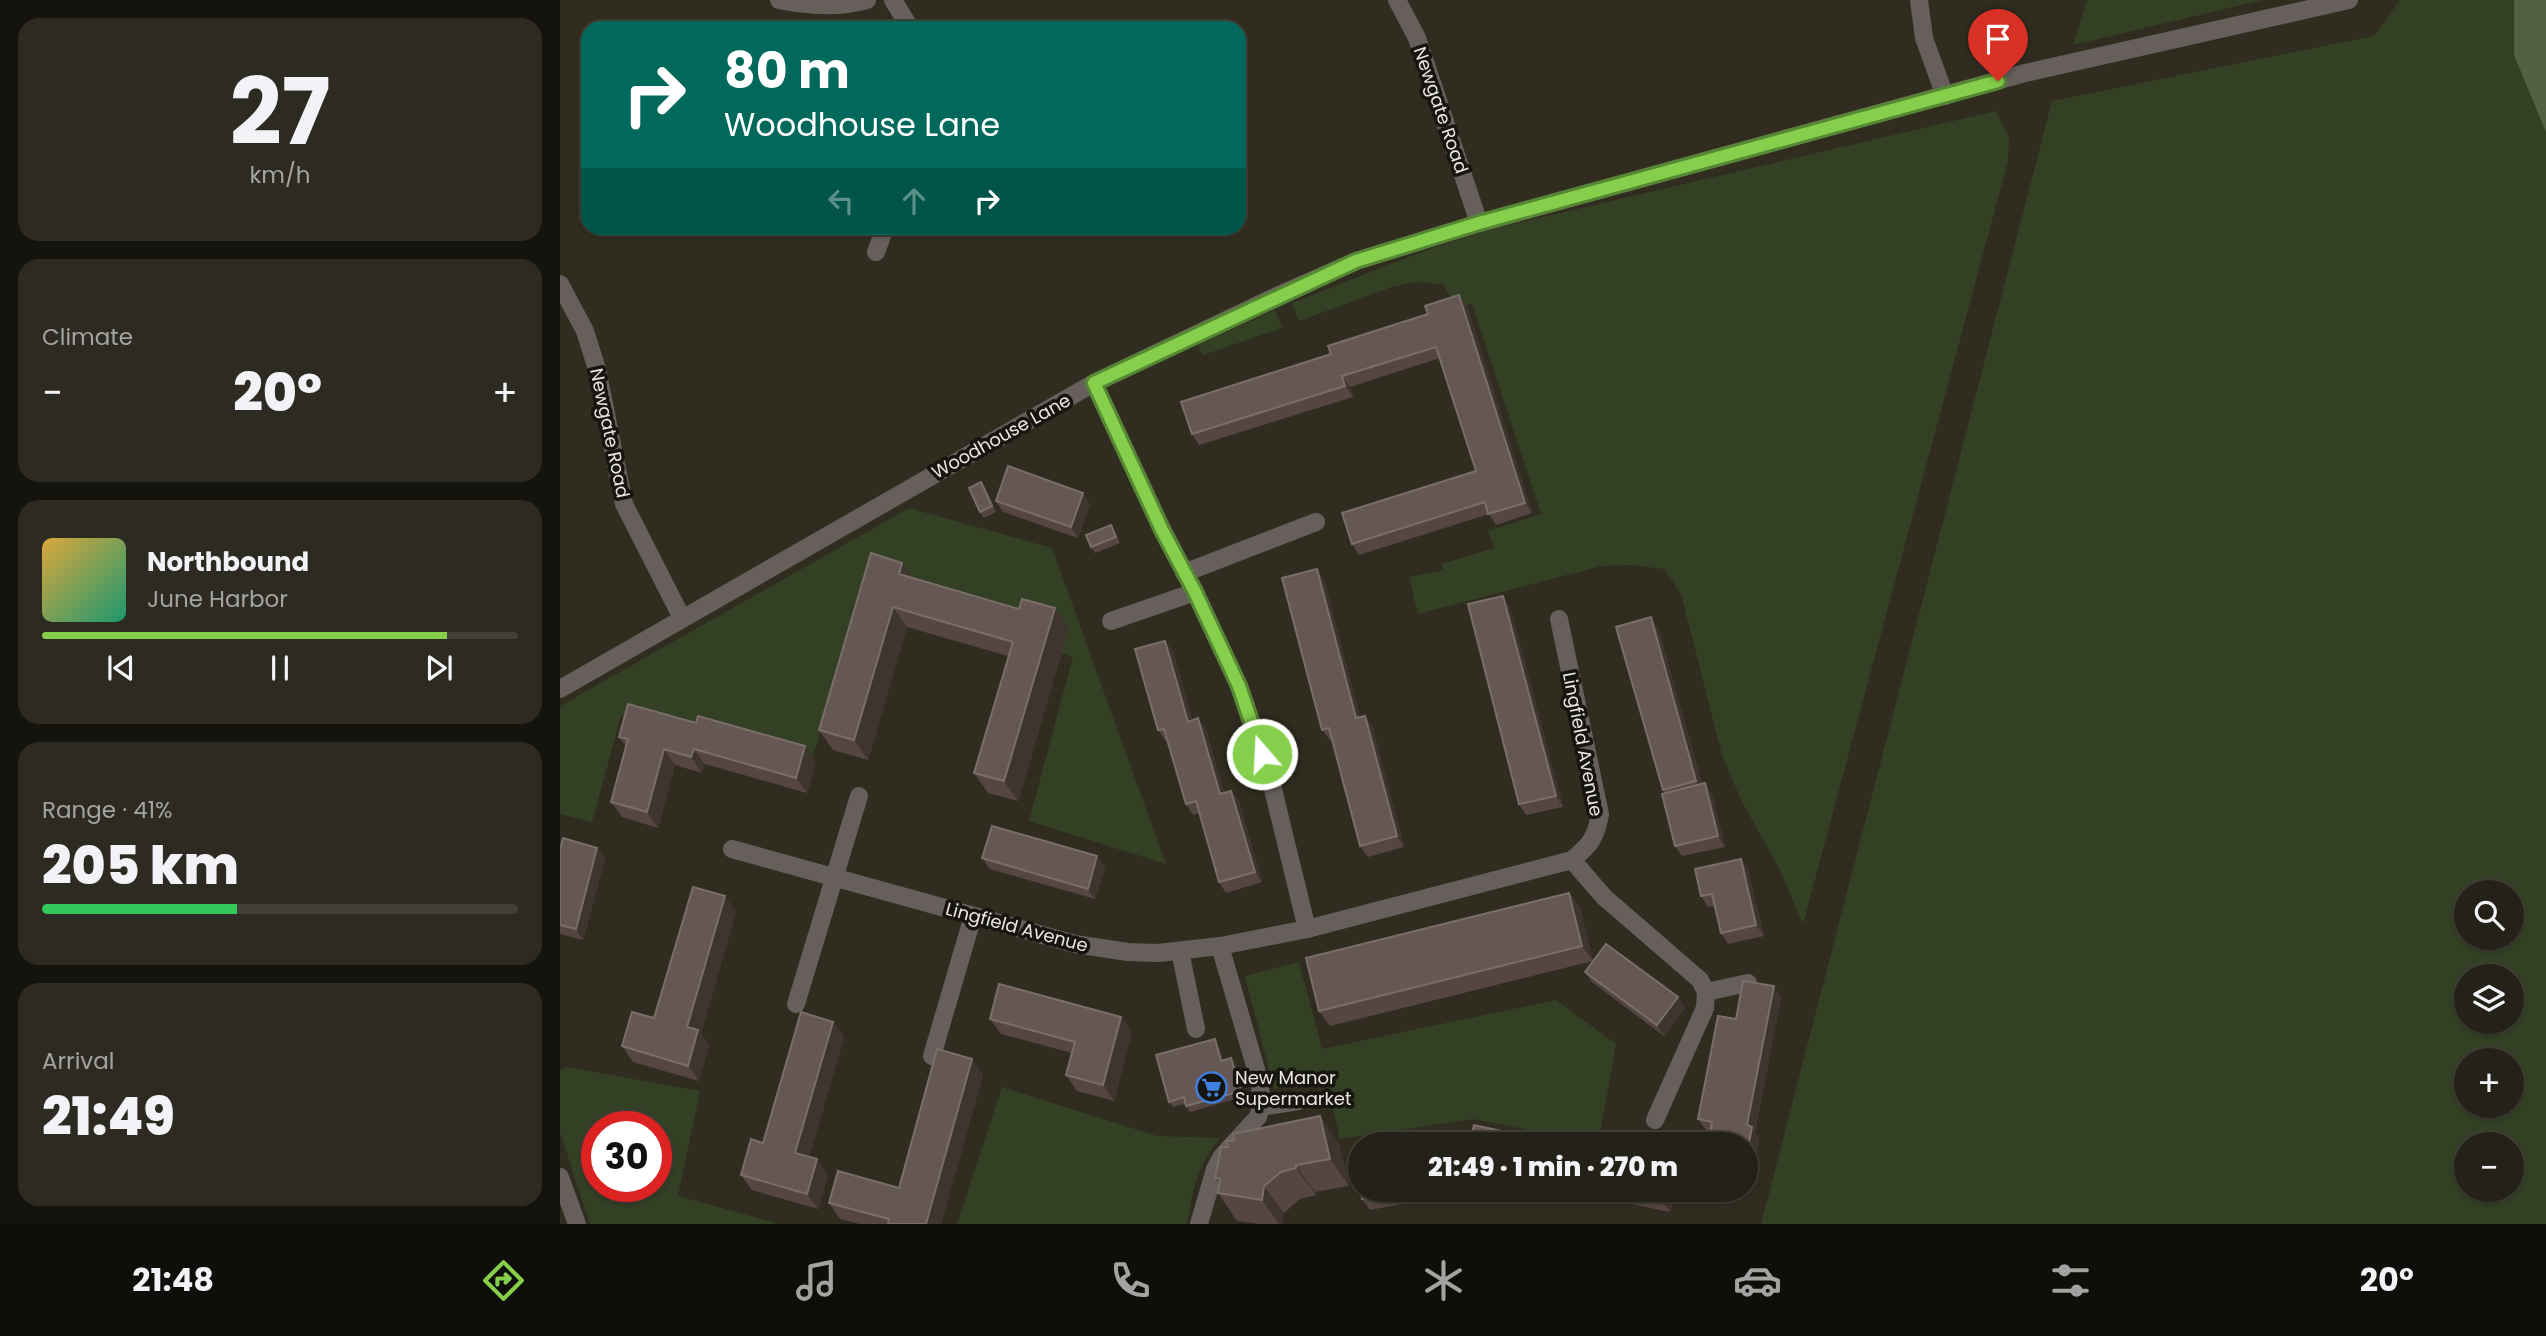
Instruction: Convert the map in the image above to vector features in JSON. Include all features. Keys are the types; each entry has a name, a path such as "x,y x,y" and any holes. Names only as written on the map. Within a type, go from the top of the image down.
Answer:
{"street":[{"path":"779,0 806,6 852,4 867,0"},
{"path":"893,0 906,21"},
{"name":"Newgate Road","path":"1397,0 1421,49 1479,223"},
{"path":"1919,0 1924,38 1945,96"},
{"name":"Woodhouse Lane","path":"560,689 1094,383 1356,261 1479,223 2030,72 2349,0"},
{"path":"876,252 882,235"},
{"name":"Newgate Road","path":"560,284 585,331 597,369 624,504 682,618"},
{"path":"1094,383 1162,530 1195,592 1239,686 1270,777 1307,929"},
{"path":"1184,573 1316,522"},
{"path":"1111,621 1195,592"},
{"name":"Lingfield Avenue","path":"732,849 1075,944 1128,952 1180,951 1220,946 1307,929 1573,860 1588,846 1597,832 1600,814 1559,619"},
{"path":"796,1004 859,796"},
{"path":"1573,860 1604,897 1700,980 1706,992 1705,1008 1655,1120"},
{"path":"932,1056 973,916"},
{"path":"1199,1224 1215,1169 1222,1156 1258,1117 1261,1107 1261,1083 1220,946"},
{"path":"1180,951 1196,1029"},
{"path":"1706,992 1748,983"},
{"path":"1261,1107 1298,1101"},
{"path":"560,1177 577,1224"}],"green space":[{"path":"2087,0 2263,0 2073,45"},
{"path":"2400,0 2546,0 2546,1224 1761,1224 2052,101 2374,36"},
{"path":"2514,0 2546,0 2546,132 2514,55"},
{"path":"1996,111 2009,137 2008,161 1803,924 1780,870 1741,800 1722,755 1681,594 1664,569 1631,565 1601,566 1418,614 1409,577 1443,570 1442,564 1494,548 1488,531 1541,514 1472,304 1459,308 1442,284 1415,282 1392,287 1299,321 1292,303 1483,231"},
{"path":"1275,310 1282,328 1203,355 1198,345"},
{"path":"909,508 1052,548 1166,864 1029,821 1073,657 864,594 812,759 621,716 592,822 560,814 560,706"},
{"path":"1299,962 1322,1049 1556,1000 1616,1044 1600,1132 1538,1132 1473,1119 1387,1132 1348,1132 1348,1138 1340,1139 1326,1079 1274,1089 1245,976"},
{"path":"567,1067 700,1091 678,1196 779,1224 590,1224 583,1202 672,1202 672,1111 581,1111 581,1196 560,1132 560,1071"},
{"path":"1002,1087 1157,1136 1220,1138 1197,1179 1187,1224 957,1224"}],"building":[{"path":"1459,295 1525,503 1488,514 1485,502 1352,544 1342,513 1476,471 1436,347 1342,376 1345,386 1192,434 1181,402 1331,354 1328,346 1428,314 1425,306"},
{"path":"1008,466 1083,493 1071,527 996,501"},
{"path":"981,482 992,506 980,512 969,488"},
{"path":"1111,525 1116,537 1091,547 1086,535"},
{"path":"871,553 902,563 899,574 1019,609 1022,599 1055,608 1004,781 974,773 1013,642 893,607 854,740 819,730"},
{"path":"1317,569 1356,718 1365,716 1397,836 1360,846 1329,728 1322,730 1282,578"},
{"path":"1503,596 1556,796 1519,804 1468,604"},
{"path":"1651,617 1696,781 1663,790 1616,627"},
{"path":"1165,641 1188,722 1198,718 1220,794 1231,791 1255,872 1219,882 1196,801 1186,804 1164,729 1158,730 1135,649"},
{"path":"628,704 696,723 698,716 805,746 796,778 694,749 691,757 664,749 647,812 611,802 628,739 619,737"},
{"path":"1705,783 1718,836 1675,846 1662,794"},
{"path":"992,826 1097,856 1088,889 982,858"},
{"path":"563,838 597,848 576,929 560,925 560,850"},
{"path":"1741,859 1756,925 1721,933 1712,894 1701,896 1695,869"},
{"path":"693,887 725,896 687,1027 698,1030 688,1066 622,1046 632,1012 654,1018"},
{"path":"1569,893 1582,946 1319,1011 1306,958"},
{"path":"1606,944 1678,997 1657,1025 1585,972"},
{"path":"1743,981 1774,986 1747,1125 1752,1127 1751,1132 1710,1132 1712,1122 1698,1119 1718,1016 1736,1019"},
{"path":"999,984 1121,1017 1103,1085 1066,1075 1075,1042 990,1019"},
{"path":"801,1012 833,1022 795,1153 817,1159 807,1194 741,1175 751,1139 763,1143"},
{"path":"1215,1039 1221,1061 1231,1058 1241,1091 1186,1106 1184,1097 1169,1102 1156,1055"},
{"path":"937,1049 972,1059 926,1224 888,1224 889,1219 829,1203 838,1171 899,1188"},
{"path":"1320,1116 1330,1159 1296,1165 1296,1168 1281,1172 1264,1186 1262,1200 1218,1193 1220,1179 1215,1178 1221,1147 1228,1147 1226,1141 1234,1140 1233,1134"},
{"path":"1474,1125 1506,1132 1472,1132"}],"place":[{"name":"New Manor Supermarket","path":"1212,1087"}],"route":[{"path":"1262,754 1239,686 1195,592 1162,530 1094,383 1356,261 1479,223 1998,81"}]}
